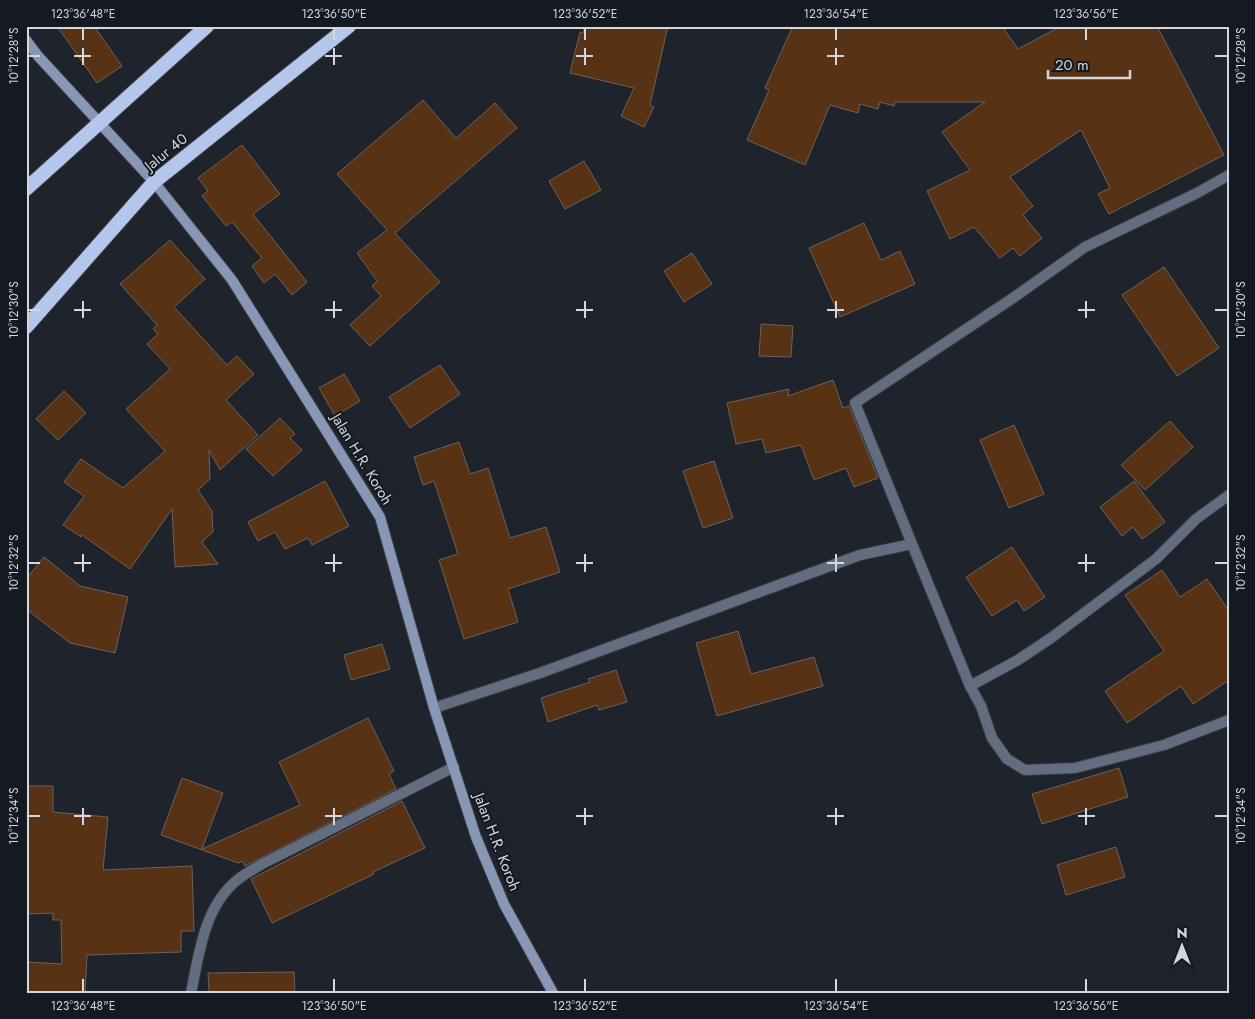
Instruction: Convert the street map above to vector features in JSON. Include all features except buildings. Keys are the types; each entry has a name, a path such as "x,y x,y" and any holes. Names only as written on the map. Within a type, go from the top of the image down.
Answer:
{"highway":[{"path":"26,190 207,26"},
{"name":"Jalur 40","path":"26,327 154,182 349,26"}],"main road":[{"name":"Jalan H.R. Koroh","path":"26,40 38,56 154,182 232,280 380,518 434,708 476,837 504,904 553,993"}],"street":[{"path":"1229,175 1197,193 1085,247 854,403 992,738 1007,759 1025,770 1075,768 1164,746 1229,720"},
{"path":"970,686 1018,660 1050,638 1156,559 1196,519 1229,495"},
{"path":"434,708 540,673 860,555 912,544"},
{"path":"191,993 200,947 215,906 236,881 262,864 454,767"}]}
